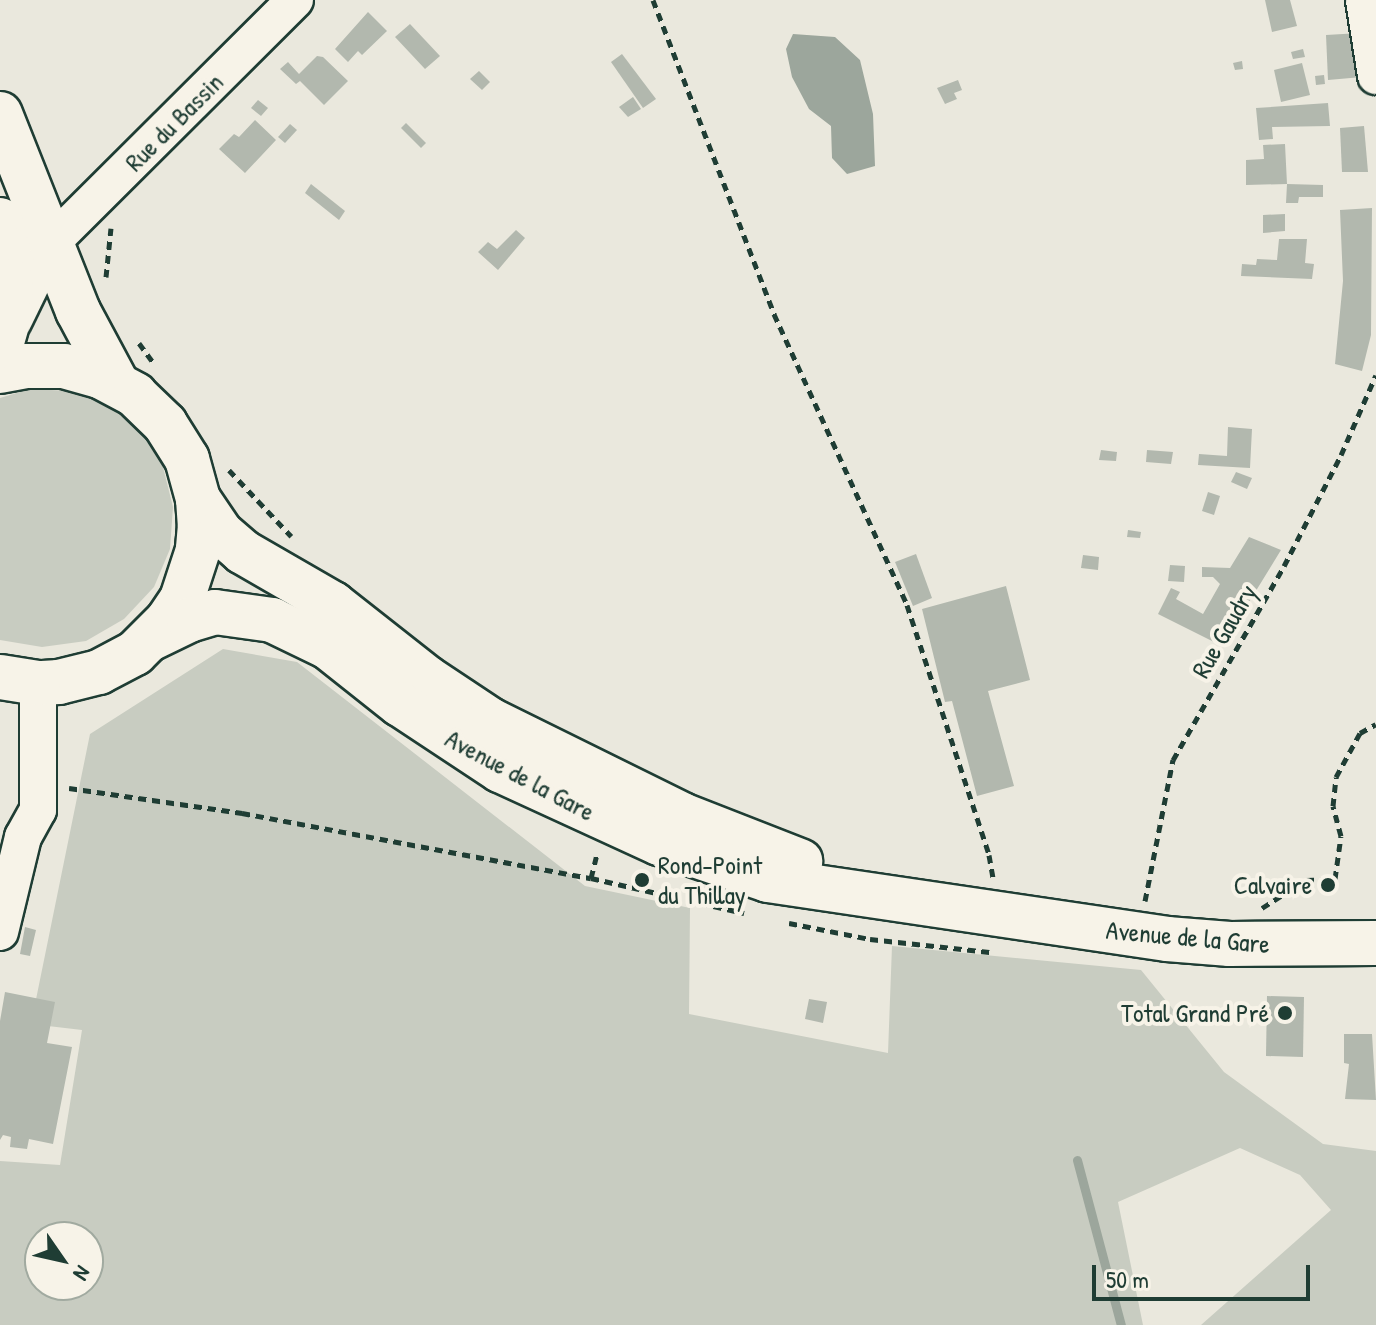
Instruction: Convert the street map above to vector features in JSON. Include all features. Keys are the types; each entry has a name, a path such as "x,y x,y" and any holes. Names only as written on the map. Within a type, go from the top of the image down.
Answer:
{"main road":[{"path":"0,114 78,311 136,375 187,459 198,499 198,550 192,575 182,599 150,639 117,664 99,672 19,680"},
{"path":"0,220 8,249 11,281 10,314 1,355 26,366 64,366 136,375"},
{"name":"Avenue de la Gare","path":"198,499 220,532 243,552 333,604 427,678 490,720 682,815 919,904"},
{"name":"Avenue de la Gare","path":"150,639 215,612 272,620 328,647 400,704 476,756 587,812 659,843 768,880 1000,917 1230,944 1376,943"},
{"name":"Avenue de la Gare","path":"1000,917 1376,923"}],"street":[{"name":"Rue du Bassin","path":"1,355 52,242 295,0"},
{"path":"1364,0 1376,76"},
{"path":"0,932 23,837 38,810 38,784 19,680"}],"path":[{"path":"653,0 774,314 907,605 989,855 1000,917"},
{"path":"110,288 105,274 113,214"},
{"path":"136,375 138,341"},
{"name":"Rue Gaudry","path":"1142,917 1173,760 1284,566 1341,455 1376,375"},
{"path":"225,464 293,539"},
{"path":"1261,908 1306,880 1335,879 1341,836 1333,806 1336,777 1360,733 1376,724"},
{"path":"38,784 242,813 591,878 600,840 579,830 587,812"},
{"path":"1247,908 1273,908"}],"shaded area":[{"path":"793,34 835,37 860,60 873,114 875,166 847,174 832,158 831,126 809,109 792,77 786,49"},
{"path":"30,389 71,391 109,406 141,432 163,467 173,507 170,549 154,587 124,619 86,641 42,647 0,640 0,398"},
{"path":"223,649 297,662 585,886 690,908 689,1014 888,1053 892,946 1141,970 1224,1072 1323,1144 1376,1151 1376,1325 1201,1325 1331,1210 1300,1175 1240,1148 1118,1202 1143,1325 0,1325 0,1161 60,1165 82,1030 31,1024 90,734"}],"building":[{"path":"1265,0 1290,0 1297,26 1272,32"},
{"path":"368,12 387,31 362,55 358,51 348,62 335,49"},
{"path":"410,24 440,56 425,69 395,37"},
{"path":"1360,33 1362,77 1328,80 1326,35"},
{"path":"1303,49 1305,57 1293,59 1291,52"},
{"path":"622,54 656,99 643,108 611,62"},
{"path":"317,56 323,57 348,81 324,105 300,81 296,84 280,69 288,62 299,74"},
{"path":"1242,61 1243,69 1235,70 1233,63"},
{"path":"1302,63 1310,95 1281,102 1274,70"},
{"path":"479,71 490,82 482,90 470,79"},
{"path":"1324,75 1325,84 1316,85 1315,76"},
{"path":"958,80 962,90 954,93 957,99 945,104 937,88"},
{"path":"633,97 641,109 628,117 619,107"},
{"path":"258,100 268,108 261,116 251,108"},
{"path":"1328,103 1330,126 1272,127 1273,139 1259,140 1256,108"},
{"path":"255,120 276,140 245,173 219,149 234,134 239,137"},
{"path":"406,123 426,143 421,148 401,128"},
{"path":"290,124 297,130 285,143 278,137"},
{"path":"1364,126 1368,172 1342,172 1340,128"},
{"path":"1285,144 1287,184 1246,185 1246,160 1264,159 1263,145"},
{"path":"311,184 345,211 339,220 305,193"},
{"path":"1287,184 1323,185 1323,197 1299,197 1298,203 1286,203"},
{"path":"1372,208 1371,335 1362,371 1335,364 1343,281 1340,210"},
{"path":"1285,214 1285,231 1263,233 1263,215"},
{"path":"516,230 525,238 498,270 478,252 488,242 497,249"},
{"path":"1279,239 1307,239 1305,263 1314,264 1312,279 1241,276 1242,264 1256,265 1257,259 1277,260"},
{"path":"1228,427 1252,429 1250,468 1198,465 1199,454 1227,456"},
{"path":"1101,450 1117,452 1116,461 1099,460"},
{"path":"1147,450 1173,452 1171,464 1146,462"},
{"path":"1236,472 1252,478 1247,489 1231,482"},
{"path":"1208,492 1220,496 1214,515 1202,511"},
{"path":"1128,530 1141,532 1140,538 1127,537"},
{"path":"1249,537 1281,550 1222,646 1158,614 1171,588 1180,592 1176,599 1203,614 1220,584 1213,577 1202,577 1202,567 1230,568"},
{"path":"916,554 932,598 913,606 895,562"},
{"path":"1083,555 1099,557 1098,570 1081,568"},
{"path":"1170,565 1185,566 1184,582 1168,581"},
{"path":"1006,586 1030,680 988,691 1014,786 977,796 952,701 945,702 922,609"},
{"path":"25,927 36,930 30,956 20,954"},
{"path":"5,992 55,1002 47,1043 72,1047 53,1144 29,1139 27,1149 10,1147 11,1137 3,1135 0,1140 0,1021"},
{"name":"Total Grand Pré","path":"1267,996 1304,997 1303,1057 1266,1056"},
{"path":"809,999 827,1002 823,1023 805,1019"},
{"path":"1344,1034 1372,1034 1376,1100 1345,1099 1349,1064 1344,1063"}],"waterway":[{"path":"1077,1160 1121,1325"}],"place":[{"name":"Rond-Point du Thillay","path":"642,880"},
{"name":"Calvaire","path":"1328,885"},
{"name":"Total Grand Pré","path":"1285,1013"}]}
